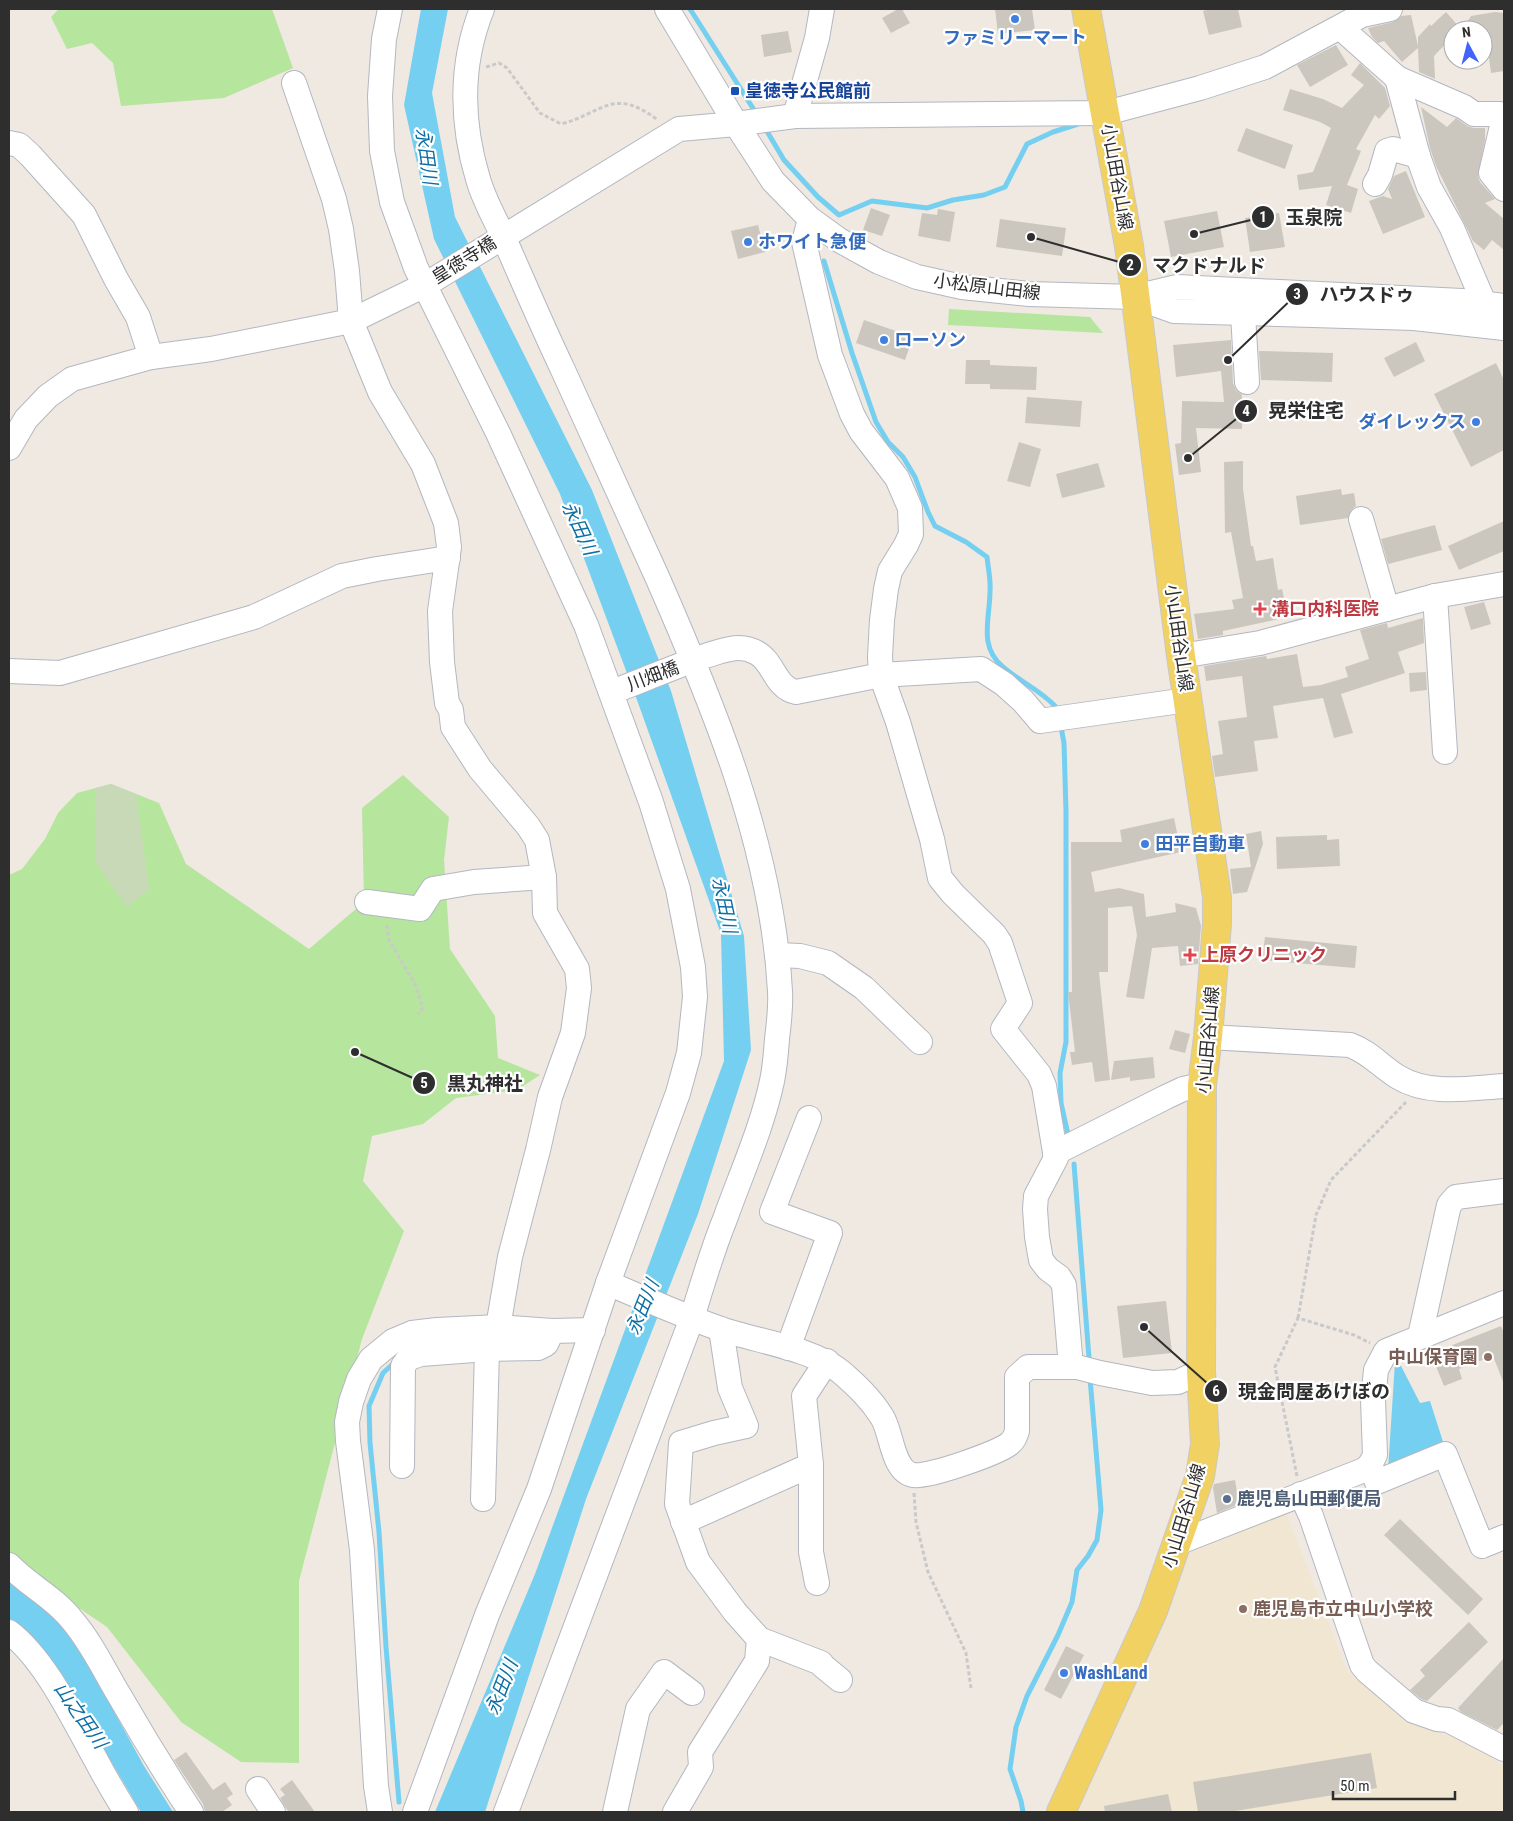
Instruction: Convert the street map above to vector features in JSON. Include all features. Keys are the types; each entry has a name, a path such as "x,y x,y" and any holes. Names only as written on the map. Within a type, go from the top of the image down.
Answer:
{"main road":[{"name":"小山田谷山線","path":"1061,1812 1153,1611 1200,1476 1205,1444 1201,1371 1202,1085 1208,1037 1217,924 1217,897 1181,656 1130,246 1086,9"}],"street":[{"path":"390,9 384,39 380,96 382,151 392,202 416,268 506,450 586,625 612,692 651,802 678,889 693,967 695,997 689,1053 678,1093 608,1283 539,1489 488,1615 415,1812"},
{"path":"482,9 472,32 464,100 477,178 486,203 503,236 694,660 759,850 778,955 781,996 773,1079 761,1122 718,1236 692,1318 506,1812"},
{"name":"小松原山田線","path":"667,9 736,124 773,181 810,219 839,240 879,262 917,277 962,288 1029,294 1135,297"},
{"path":"795,116 822,9"},
{"path":"674,132 679,129 795,116 1106,113 1200,88 1256,70 1341,28 1362,15 1390,9"},
{"path":"1341,28 1397,78 1464,107 1474,114 1501,114 1503,122 1491,173 1504,189"},
{"path":"1135,297 1174,311 1414,318 1497,327 1494,304 1429,187 1418,156 1397,78"},
{"path":"294,83 334,199 341,228 348,271 351,321 380,392 423,464 446,523 449,547 440,611 442,662 447,703 451,710 453,727 480,769 528,826 537,840 544,877 545,913 577,969 579,988 573,1033 550,1097 510,1257 498,1327"},
{"name":"皇徳寺橋","path":"9,448 26,419 48,396 72,379 151,357 211,349 351,321 425,285 674,132"},
{"path":"9,143 19,145 30,155 84,215 116,279 138,317 151,357"},
{"path":"1375,184 1380,176 1387,151 1393,149 1418,156"},
{"path":"810,219 804,242 830,355 852,414 861,431 897,478 910,508 911,534 890,571 886,589 882,620 881,675 898,722 932,839 940,878 953,894 994,934 1000,943 1020,1002 1003,1029 1039,1074 1044,1086 1056,1158 1036,1196 1037,1237 1041,1260 1048,1269 1059,1276 1064,1284 1071,1367"},
{"path":"1135,297 1177,287 1494,304"},
{"path":"1243,314 1247,382"},
{"path":"1361,520 1387,609"},
{"path":"9,671 60,673 254,617 342,576 377,568 448,558"},
{"path":"1181,656 1260,643 1436,596 1504,584"},
{"path":"1436,596 1445,752"},
{"name":"川畑橋","path":"612,692 694,660 727,649 739,648 759,654 782,686 796,692 881,675 981,669 1004,684 1040,720 1187,700"},
{"path":"379,904 420,909 433,889 474,882 544,877"},
{"path":"778,955 800,956 828,963 864,988 920,1042"},
{"path":"1208,1037 1350,1045 1364,1050 1398,1077 1418,1085 1444,1090 1504,1086"},
{"path":"1055,1153 1183,1089 1202,1085"},
{"path":"788,1348 830,1234 772,1212 810,1118"},
{"path":"1420,1336 1448,1205 1456,1197 1504,1191"},
{"path":"608,1283 721,1329 827,1361 863,1392 874,1405 884,1419 899,1465 906,1472 913,1475 929,1475 1000,1450 1015,1439 1017,1431 1017,1376 1028,1367 1071,1367 1152,1383 1178,1382 1201,1371"},
{"path":"1177,1543 1364,1470 1370,1465 1375,1455 1373,1399 1376,1370 1386,1351 1504,1303"},
{"path":"380,1812 376,1786 362,1550 347,1422 351,1402 359,1379 371,1359 393,1341 412,1333 498,1327 593,1330"},
{"path":"721,1329 730,1388 746,1426 714,1432 681,1443 677,1504 698,1562 735,1612 759,1639 821,1663 840,1680"},
{"path":"402,1466 403,1366 409,1358 421,1354 487,1349 538,1348 546,1344 552,1330"},
{"path":"483,1499 487,1349"},
{"path":"817,1583 811,1552 810,1465 804,1396 827,1361"},
{"path":"1370,1465 1377,1482 1445,1454 1482,1546 1504,1537"},
{"path":"684,1522 810,1465"},
{"path":"1300,1494 1311,1516 1362,1665 1414,1711 1437,1719 1448,1720 1504,1749"},
{"path":"9,1565 19,1576 51,1600 72,1619 93,1650 158,1762 191,1812"},
{"path":"9,1632 23,1642 61,1696 126,1812"},
{"path":"675,1812 701,1767 700,1752 758,1661 759,1639"},
{"path":"615,1812 638,1709 664,1672 692,1694"}],"path":[{"path":"466,73 499,63 507,68 540,113 561,124 573,121 606,105 626,104 645,111 674,132"},
{"path":"379,904 385,917 389,940 415,984 422,1008 418,1014"},
{"path":"1300,1494 1276,1367 1298,1318 1316,1215 1331,1180 1403,1107 1418,1085"},
{"path":"1298,1318 1354,1335 1386,1351"},
{"path":"913,1475 916,1522 928,1572 966,1652 971,1688"}],"shaded area":[{"name":"鹿児島市立中山小学校","path":"1285,1510 1347,1671 1371,1690 1404,1721 1437,1731 1478,1747 1504,1767 1504,1812 1075,1812 1189,1547"}],"green space":[{"path":"59,9 272,9 293,68 224,98 121,106 113,63 92,43 67,49 51,17"},
{"path":"949,309 1090,317 1103,333 948,325"},
{"path":"403,775 449,817 444,860 450,949 495,1016 498,1058 540,1075 517,1090 456,1098 423,1124 372,1136 363,1181 404,1231 362,1339 299,1581 299,1763 241,1762 181,1722 107,1627 20,1568 9,1553 9,875 22,869 45,839 58,813 77,793 111,784 159,803 186,864 309,949 364,902 362,808"},
{"path":"111,784 136,794 149,889 127,907 96,863 95,788"}],"water":[{"name":"永田川","path":"421,9 448,9 432,93 455,217 592,490 671,691 744,936 751,1050 698,1214 586,1499 485,1812 435,1812 535,1574 724,1061 721,934 637,700 560,494 434,239 404,105"},
{"path":"1395,1362 1401,1366 1420,1403 1430,1401 1445,1448 1388,1470"},
{"path":"9,1580 64,1627 80,1650 144,1766 173,1812 141,1812 50,1658 31,1636 9,1621"}],"building":[{"path":"898,9 902,9 910,23 891,33 882,18"},
{"name":"ファミリーマート","path":"995,9 1032,9 1035,30 998,34"},
{"path":"1211,9 1238,9 1242,27 1209,35 1203,11"},
{"path":"1446,12 1453,20 1443,20 1443,47 1434,56 1435,79 1419,72 1418,48 1402,62 1384,41 1378,43 1372,37 1368,28 1393,22 1401,16 1411,15 1418,46 1418,37 1430,24 1431,26"},
{"path":"1495,12 1504,13 1504,71 1491,73 1491,70 1493,70 1493,20 1468,20 1471,16"},
{"path":"788,31 792,52 764,57 761,35"},
{"path":"1336,45 1348,65 1310,87 1297,65"},
{"path":"1360,63 1385,88 1390,106 1379,119 1375,115 1356,149 1361,151 1347,185 1358,189 1351,213 1326,205 1332,186 1299,190 1297,175 1313,172 1331,128 1320,122 1283,110 1290,89 1323,99 1342,108 1364,85 1351,75"},
{"path":"1421,107 1447,127 1456,118 1467,126 1485,128 1485,140 1478,176 1480,182 1495,199 1485,203 1504,219 1504,250 1492,240 1484,250 1473,241 1436,166"},
{"path":"1246,128 1293,145 1285,169 1237,151"},
{"path":"1406,171 1425,217 1383,234 1369,201 1383,196 1392,199 1388,189 1394,176"},
{"path":"871,208 890,215 882,236 863,230"},
{"path":"938,209 955,212 950,242 918,236 922,213 937,215"},
{"path":"1217,211 1224,247 1171,257 1164,221"},
{"path":"1279,213 1285,247 1250,252 1245,218"},
{"path":"1000,219 1066,228 1062,256 996,247"},
{"name":"ホワイト急便","path":"758,225 765,252 738,259 731,231"},
{"name":"ローソン","path":"864,320 913,337 905,360 856,343"},
{"path":"1231,340 1233,383 1236,390 1242,395 1242,429 1196,428 1201,472 1179,475 1175,444 1181,443 1182,401 1224,402 1221,371 1176,377 1173,345"},
{"path":"1416,342 1425,361 1394,377 1384,358"},
{"path":"1259,351 1333,353 1332,382 1261,380"},
{"path":"966,360 990,360 990,365 1037,367 1036,390 990,389 990,384 965,384"},
{"name":"ダイレックス","path":"1496,363 1504,380 1504,450 1471,467 1434,394"},
{"path":"1027,397 1082,401 1080,427 1025,423"},
{"path":"1019,442 1041,449 1030,487 1007,481"},
{"path":"1243,461 1243,489 1251,546 1253,546 1256,561 1273,558 1278,590 1282,589 1288,617 1223,631 1223,635 1198,639 1194,614 1234,609 1232,600 1243,598 1231,532 1225,533 1224,462"},
{"path":"1098,463 1105,487 1062,498 1056,474"},
{"path":"1341,489 1342,495 1354,493 1356,506 1351,510 1348,518 1300,525 1296,496"},
{"path":"1504,521 1504,551 1459,570 1448,546"},
{"path":"1435,525 1442,550 1388,564 1381,539"},
{"path":"1484,602 1491,624 1471,630 1464,607"},
{"path":"1423,618 1424,643 1398,652 1405,673 1341,694 1353,733 1334,738 1323,698 1273,706 1278,738 1254,741 1258,771 1215,777 1212,756 1223,754 1218,721 1247,717 1242,676 1206,681 1204,666 1266,656 1267,659 1297,654 1303,687 1321,685 1348,677 1345,667 1369,659 1360,630 1387,623 1388,628"},
{"path":"1426,672 1427,690 1410,692 1409,673"},
{"path":"1174,818 1181,852 1091,872 1095,892 1119,888 1144,894 1146,917 1176,912 1175,903 1196,908 1201,926 1198,964 1180,966 1178,946 1152,948 1144,999 1126,997 1137,935 1132,906 1108,908 1108,972 1099,972 1110,1080 1095,1082 1092,1062 1072,1065 1070,1052 1075,1052 1068,992 1072,992 1071,842 1122,842 1120,830"},
{"path":"1261,831 1263,844 1247,892 1233,894 1230,869 1251,867 1246,834"},
{"path":"1327,835 1327,840 1339,839 1340,866 1277,869 1276,837"},
{"path":"1265,937 1357,946 1355,968 1262,960"},
{"path":"1175,1030 1190,1034 1185,1053 1169,1049"},
{"path":"1153,1057 1155,1078 1130,1081 1130,1077 1111,1080 1114,1061"},
{"path":"1166,1301 1172,1353 1123,1358 1117,1306"},
{"path":"1501,1326 1504,1333 1504,1384 1493,1356 1459,1369 1462,1379 1444,1386 1435,1364 1440,1362 1443,1354 1450,1346"},
{"name":"鹿児島山田郵便局","path":"1235,1480 1239,1504 1217,1513 1214,1484"},
{"path":"1400,1519 1483,1599 1468,1615 1384,1535"},
{"path":"1469,1622 1488,1642 1427,1701 1421,1699 1410,1690 1425,1676 1420,1670"},
{"name":"WashLand","path":"1066,1646 1084,1655 1061,1699 1044,1690"},
{"path":"1504,1658 1504,1723 1497,1730 1461,1712 1458,1708"},
{"path":"186,1752 213,1790 225,1782 233,1794 227,1798 232,1805 222,1812 205,1812 203,1804 174,1760"},
{"path":"1371,1753 1377,1788 1229,1812 1198,1812 1193,1782"},
{"path":"292,1780 315,1812 289,1812 285,1807 280,1798 285,1795 280,1789"},
{"path":"1168,1794 1172,1812 1105,1812 1104,1806"}],"waterway":[{"path":"690,9 756,113"},
{"path":"768,133 784,160 818,197 839,215 872,201 927,208 953,200 984,195 1005,187 1027,144 1053,132 1078,124"},
{"path":"824,261 852,353 876,422 888,442 903,457 915,477 935,526 966,542 987,557 990,578 987,632 990,650 1003,667 1043,695 1055,706"},
{"path":"1061,727 1064,743 1066,811 1066,1042 1060,1073 1061,1103 1071,1139"},
{"path":"1074,1164 1089,1358"},
{"path":"395,1362 383,1373 369,1406 370,1443 379,1532 386,1647 399,1802"},
{"path":"1023,1812 1010,1769 1016,1727 1027,1696 1058,1635 1072,1602 1077,1570 1097,1540 1101,1510 1090,1378"}],"place":[{"name":"ファミリーマート","path":"1015,19"},
{"name":"皇徳寺公民館前","path":"735,91"},
{"name":"玉泉院","path":"1194,234"},
{"name":"マクドナルド","path":"1031,237"},
{"name":"ホワイト急便","path":"748,242"},
{"name":"ローソン","path":"884,340"},
{"name":"ハウスドゥ","path":"1228,360"},
{"name":"ダイレックス","path":"1476,422"},
{"name":"晃栄住宅","path":"1188,458"},
{"name":"溝口内科医院","path":"1260,609"},
{"name":"田平自動車","path":"1145,844"},
{"name":"上原クリニック","path":"1190,955"},
{"name":"黒丸神社","path":"355,1052"},
{"name":"現金問屋あけぼの","path":"1144,1327"},
{"name":"中山保育園","path":"1488,1357"},
{"name":"鹿児島山田郵便局","path":"1227,1499"},
{"name":"鹿児島市立中山小学校","path":"1243,1609"},
{"name":"WashLand","path":"1064,1673"}],"water label":[{"name":"山之田川","path":"81,1715"}]}
